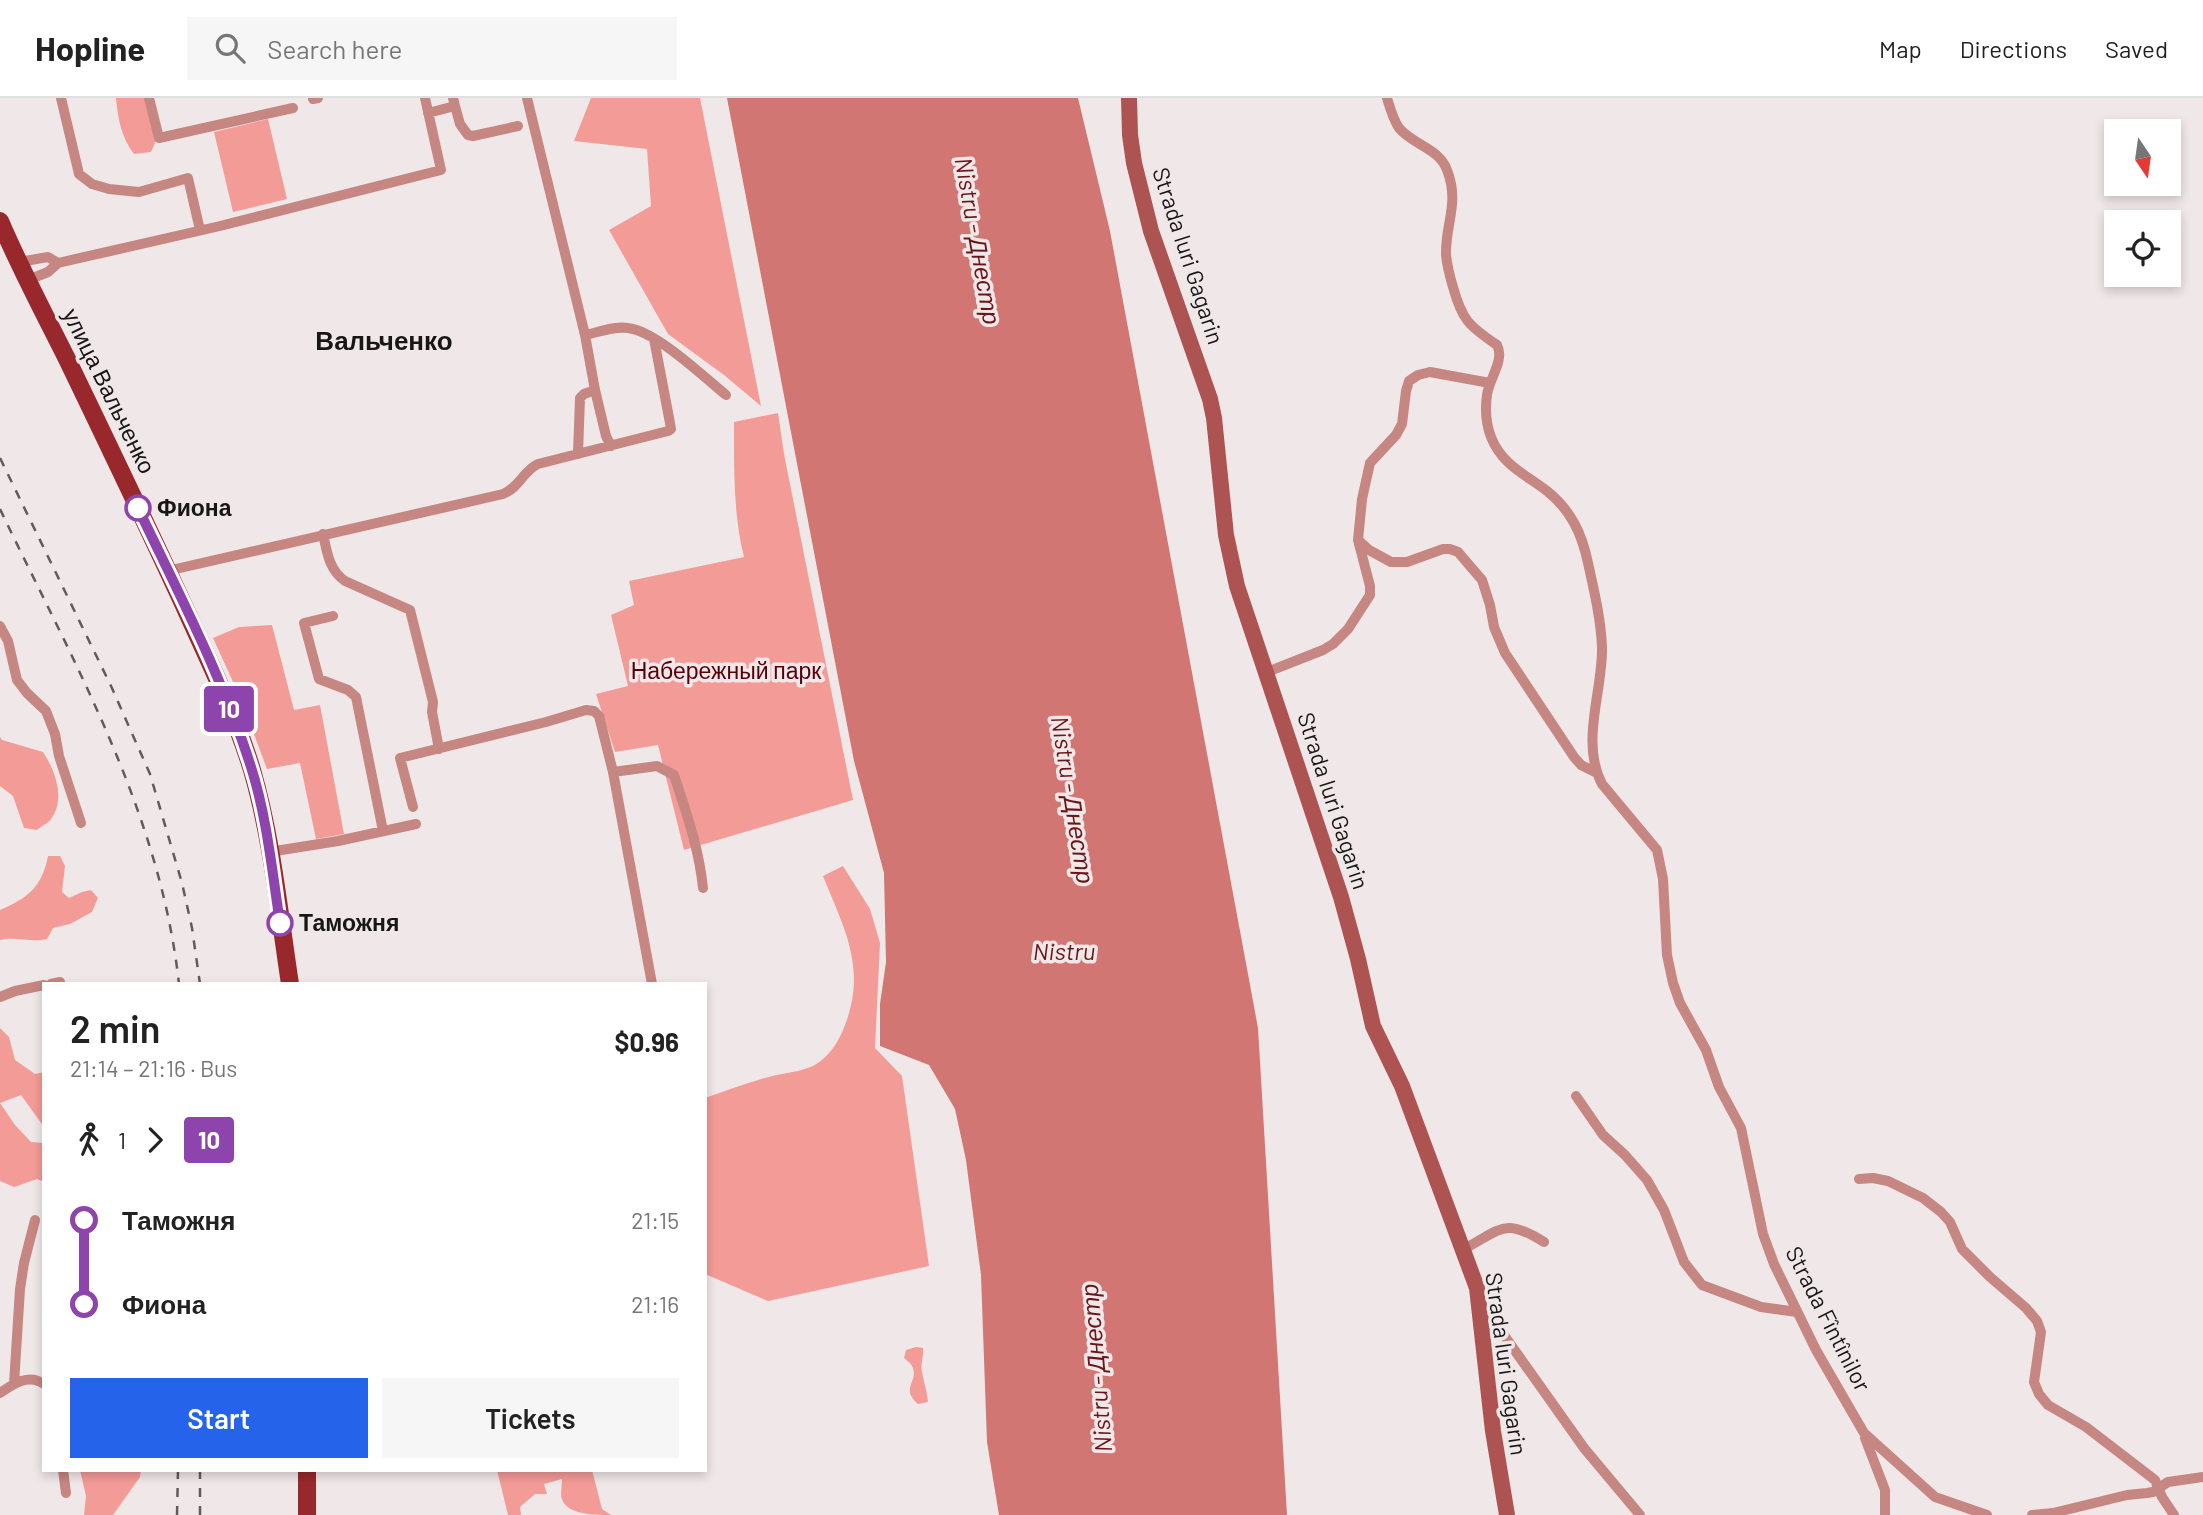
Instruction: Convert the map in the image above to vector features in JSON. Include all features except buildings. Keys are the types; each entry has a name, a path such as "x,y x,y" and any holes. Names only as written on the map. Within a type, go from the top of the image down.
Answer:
{"main road":[{"name":"Strada Iuri Gagarin","path":"1129,98 1130,135 1151,231 1210,399 1229,551 1242,600 1341,897 1373,1026 1402,1086 1476,1288 1493,1431 1507,1515"},
{"name":"улица Вальченко","path":"0,221 167,570 242,741 257,789 270,852 290,982"},
{"path":"307,1472 307,1515"}],"street":[{"path":"61,98 79,174 92,184 139,192 188,178 200,230"},
{"path":"149,98 159,138 293,108"},
{"path":"28,280 48,272 58,263 441,170 425,98"},
{"path":"527,98 585,335 606,436 611,446"},
{"path":"1387,98 1399,127 1410,138 1436,154 1446,166 1452,194 1452,219 1446,255 1461,313 1499,349 1500,355 1487,394 1486,416 1496,446 1507,463 1548,491 1567,510 1584,545 1602,645 1593,722 1597,773"},
{"path":"428,113 454,102 460,124 468,135 473,136 518,126"},
{"path":"19,261 48,257 58,263"},
{"path":"585,335 606,330 637,330 682,358 726,395"},
{"path":"167,570 503,494 513,489 532,467 664,433 671,429 653,339"},
{"path":"1267,671 1323,650 1342,637 1366,603 1371,590 1358,540 1362,499 1370,463 1402,425 1409,381 1418,374 1430,372 1490,383"},
{"path":"578,454 580,398 595,390"},
{"path":"323,534 336,575 410,610 433,702 432,712 439,749"},
{"name":"Strada Fîntînilor","path":"1358,540 1391,562 1407,562 1443,549 1458,552 1482,580 1498,639 1526,686 1574,757 1581,765 1597,773 1602,783 1657,850 1661,862 1669,969 1681,1003 1706,1049 1719,1087 1741,1128 1763,1234 1797,1312 1864,1433 1935,1497 1987,1515"},
{"path":"333,616 304,623 318,679 348,690 356,697 383,831"},
{"path":"0,626 8,641 17,680 46,711 80,822"},
{"path":"413,807 400,758 586,710 594,711 599,716 613,772 652,982"},
{"path":"613,772 657,766 674,775 694,835 703,888"},
{"path":"270,852 416,824"},
{"path":"0,997 42,985"},
{"path":"1576,1096 1602,1135 1625,1155 1647,1180 1664,1210 1684,1262 1702,1285 1761,1307 1797,1312"},
{"path":"1859,1179 1881,1179 1905,1188 1923,1198 1946,1217 1954,1228 1962,1249 1990,1277 2017,1298 2036,1321 2041,1338 2034,1382 2043,1399 2086,1427 2155,1480 2174,1515"},
{"path":"14,1384 20,1289 35,1220"},
{"path":"1464,1250 1508,1226 1523,1229 1544,1242"},
{"path":"1480,1309 1501,1331 1584,1448 1640,1515"},
{"path":"0,1393 14,1384 30,1380 42,1383"},
{"path":"1864,1433 1885,1490 1885,1515"},
{"path":"63,1472 66,1493"},
{"path":"2032,1515 2153,1492 2168,1482 2203,1477"}],"green space":[{"path":"116,98 147,98 157,138 151,152 134,154 130,148 121,128"},
{"path":"591,98 700,98 761,406 668,334 609,230 651,206 647,149 574,141"},
{"path":"268,119 287,199 233,212 214,132"},
{"name":"Набережный парк","path":"778,413 853,800 684,850 658,745 615,752 596,694 628,686 611,615 634,605 629,581 744,557 736,507 734,422"},
{"path":"272,625 294,710 320,705 344,834 316,839 300,763 267,769 240,697 213,638 239,627"},
{"path":"0,737 2,740 43,752 51,767 57,785 58,803 50,820 37,830 24,828 13,796 0,786"},
{"path":"48,856 60,856 65,866 62,892 69,898 91,890 98,898 92,912 70,924 53,928 47,939 0,940 0,910 26,896 38,884"},
{"path":"843,866 870,909 880,943 875,1048 902,1076 929,1266 768,1301 707,1275 707,1097 813,1066 827,1055 838,1041 851,1004 853,967 845,931 823,876"},
{"path":"0,1028 9,1037 15,1060 35,1074 42,1072 42,1124 21,1095 0,1103"},
{"path":"0,1103 31,1142 42,1143 42,1181 37,1179 14,1187 0,1181"},
{"path":"923,1348 922,1369 928,1402 918,1404 910,1393 914,1371 904,1358 906,1350"},
{"path":"80,1472 141,1472 140,1477 113,1515 84,1515 86,1496"},
{"path":"497,1472 593,1472 602,1509 611,1515 596,1515 567,1507 561,1495 562,1479 544,1484 547,1494 535,1494 520,1507 521,1515 508,1515"}],"water":[{"name":"Nistru","path":"727,98 1078,98 1110,231 1258,1028 1287,1515 999,1515 987,1442 981,1275 966,1160 955,1109 929,1065 880,1046 880,1004 886,962 884,873 854,761"}],"railway":[{"path":"0,458 111,686 150,774 182,883 200,982"},
{"path":"0,509 84,681 133,798 153,858 169,920 179,982"},
{"path":"177,1515 178,1472"},
{"path":"200,1472 200,1515"}],"bus line":[{"name":"10","path":"138,508 214,673 251,768 270,852 280,923"}],"place":[{"name":"Фиона","path":"138,508"},
{"name":"Таможня","path":"280,923"}],"district":[{"name":"Вальченко","path":"384,341"}],"water label":[{"name":"Nistru - Днестр","path":"977,241"},
{"name":"Nistru - Днестр","path":"1072,800"},
{"name":"Nistru - Днестр","path":"1097,1368"}]}
